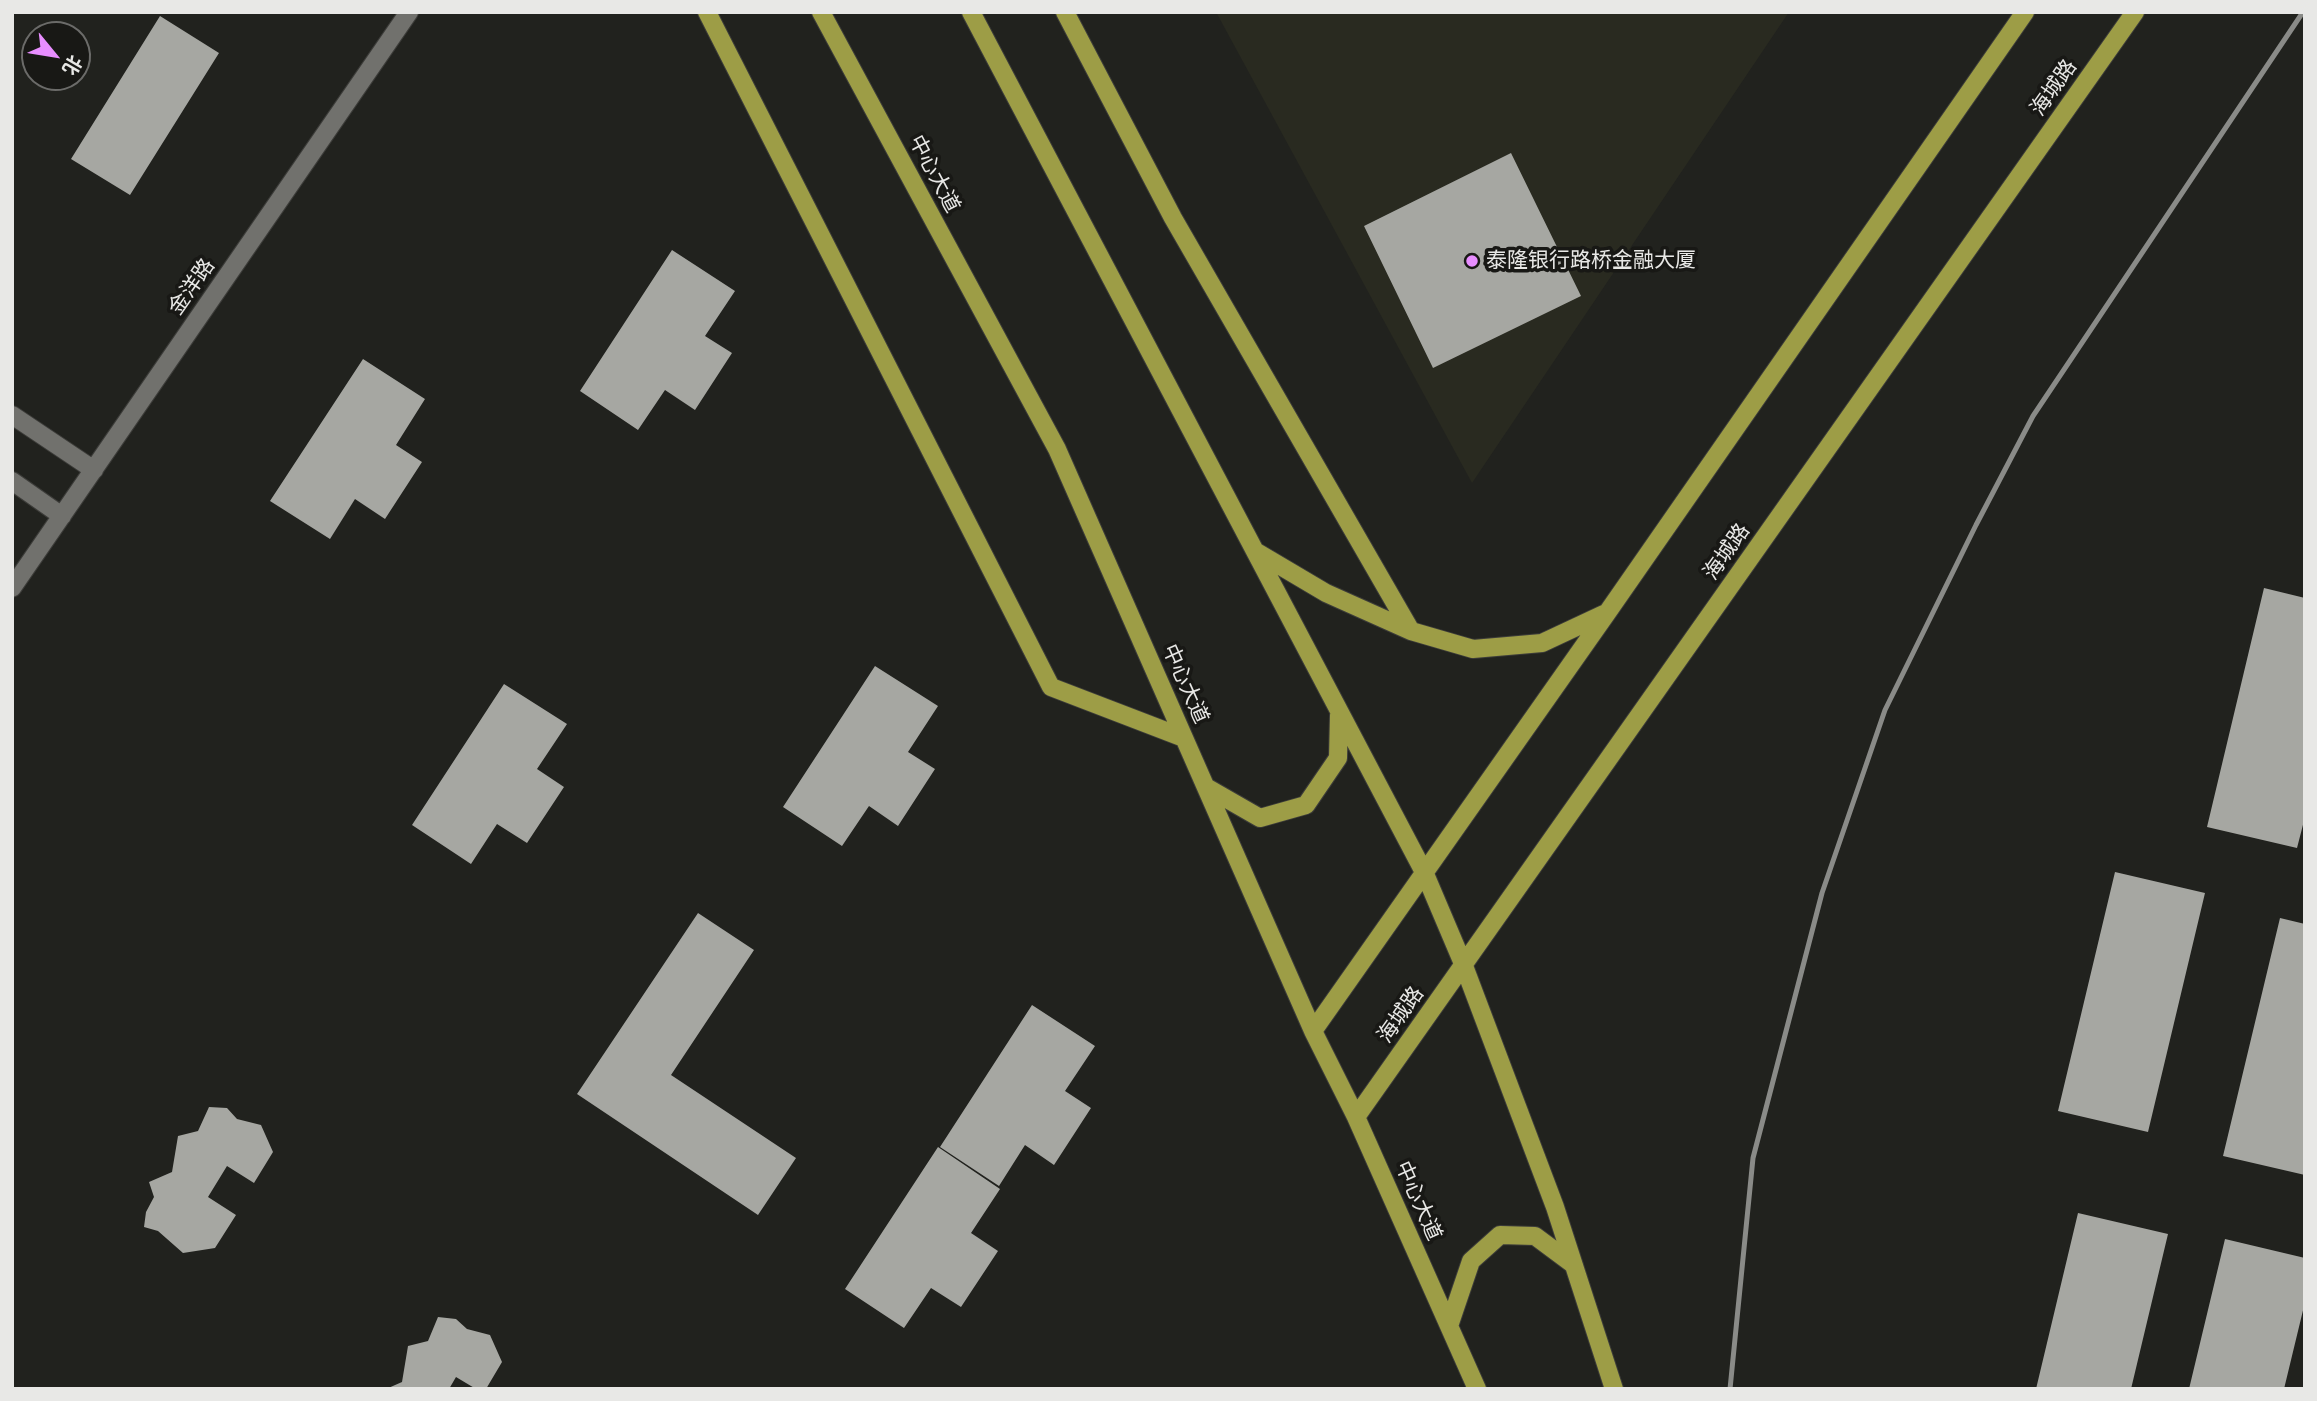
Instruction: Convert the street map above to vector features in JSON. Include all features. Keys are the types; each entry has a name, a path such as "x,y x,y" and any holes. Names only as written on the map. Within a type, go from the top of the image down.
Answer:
{"main road":[{"path":"707,12 1051,687 1184,738"},
{"name":"中心大道","path":"821,12 1057,449 1313,1031 1356,1117 1477,1389"},
{"path":"971,12 1425,874 1464,966 1555,1207 1615,1389"},
{"path":"1065,12 1173,218 1410,631"},
{"path":"1313,1031 2025,12"},
{"name":"海城路","path":"1356,1117 2135,12"},
{"path":"1254,550 1326,593 1410,631 1473,649 1542,643 1607,613"},
{"path":"1206,787 1260,818 1306,805 1338,758 1339,711"},
{"path":"1449,1326 1471,1261 1500,1235 1535,1236 1574,1265"}],"street":[{"name":"金洋路","path":"12,588 409,12"},
{"path":"12,415 93,470"},
{"path":"12,481 62,516"}],"shaded area":[{"path":"1216,12 1789,12 1472,483"}],"building":[{"path":"160,16 219,53 130,195 71,159"},
{"name":"泰隆银行路桥金融大厦","path":"1511,153 1581,296 1433,368 1364,226"},
{"path":"672,250 735,291 705,336 732,353 695,410 665,390 638,430 580,391"},
{"path":"363,359 425,399 396,445 422,462 385,519 355,499 330,539 270,501"},
{"path":"2264,588 2305,598 2305,817 2297,848 2207,827"},
{"path":"875,666 938,706 908,752 935,769 898,826 869,806 842,846 783,807"},
{"path":"504,684 567,724 537,769 564,787 527,843 497,824 471,864 412,825"},
{"path":"2115,872 2205,893 2148,1132 2058,1111"},
{"path":"698,913 754,950 671,1075 796,1158 758,1215 577,1094"},
{"path":"2280,918 2305,924 2305,1175 2223,1156"},
{"path":"1032,1005 1095,1046 1065,1091 1091,1108 1054,1165 1025,1145 999,1186 940,1147"},
{"path":"209,1107 227,1108 237,1119 261,1125 273,1152 254,1183 227,1166 208,1197 236,1215 215,1248 183,1253 158,1231 144,1227 146,1212 154,1197 149,1182 172,1172 178,1136 198,1131"},
{"path":"938,1147 1000,1189 971,1233 998,1251 961,1307 931,1288 904,1328 845,1289"},
{"path":"2078,1213 2168,1234 2131,1389 2036,1389"},
{"path":"2225,1239 2305,1258 2305,1302 2284,1389 2189,1389"},
{"path":"438,1317 456,1319 467,1329 490,1335 502,1362 486,1389 476,1389 456,1377 449,1389 386,1389 402,1382 408,1346 428,1341"}],"railway":[{"path":"1730,1389 1753,1158 1822,893 1885,710 2033,416 2303,12"}],"place":[{"name":"泰隆银行路桥金融大厦","path":"1472,261"}]}
